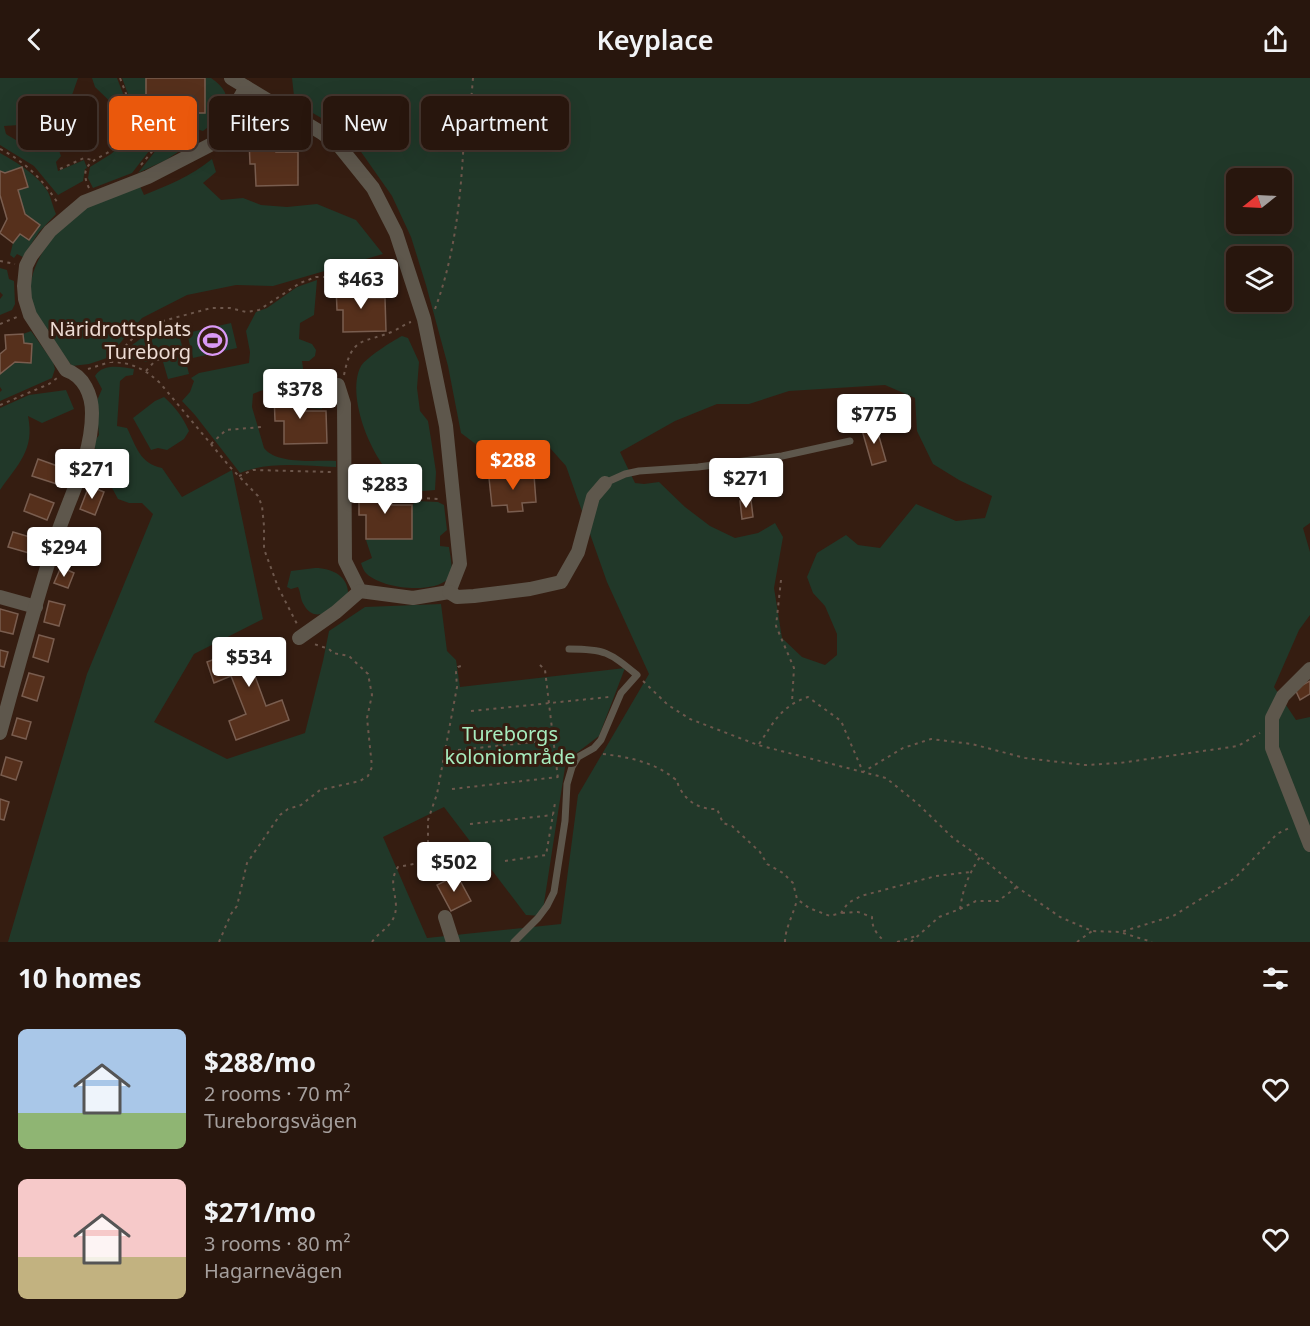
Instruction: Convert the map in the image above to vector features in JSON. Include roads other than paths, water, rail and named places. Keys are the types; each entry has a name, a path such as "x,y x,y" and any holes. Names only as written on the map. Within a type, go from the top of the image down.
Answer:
{"street":[{"path":"231,78 322,133 340,147 373,188 396,233 446,426 456,506 460,564 449,592"},
{"path":"0,733 57,535 88,450 92,412 85,383 71,372 30,315 25,299 26,266 50,231 84,202 148,177 214,143 246,87"},
{"path":"340,383 344,404 345,561 360,591"},
{"path":"299,638 336,612 360,591 413,598 449,592 457,597 530,589 561,582 578,552 593,497 605,483"},
{"path":"0,597 36,607"},
{"path":"1310,669 1283,696 1272,718 1272,748 1310,845"},
{"path":"445,917 453,942"}],"lane":[{"path":"605,483 625,474 639,471 698,467 782,456 850,441"},
{"path":"514,942 538,918 554,892 565,821 567,784 572,767 578,758 594,748 601,740 621,693 637,675 616,658 601,650 569,649"}],"place":[{"name":"Näridrottsplats Tureborg","path":"212,340"}],"park label":[{"name":"Tureborgs koloniområde","path":"510,744"}]}
